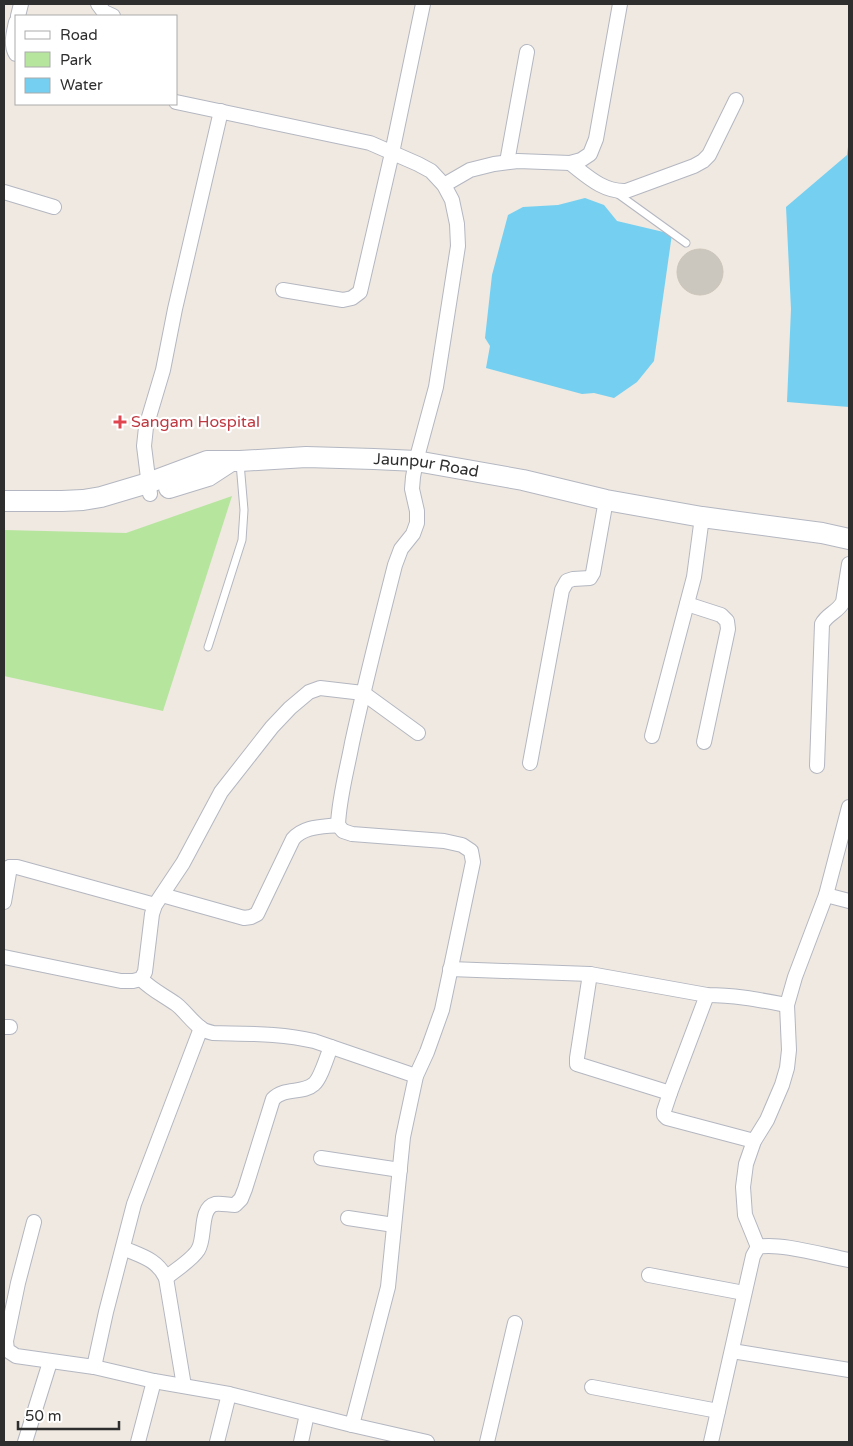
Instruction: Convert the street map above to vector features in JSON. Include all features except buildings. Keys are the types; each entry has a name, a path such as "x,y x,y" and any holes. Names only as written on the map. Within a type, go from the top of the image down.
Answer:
{"street":[{"path":"98,4 104,12 111,15"},
{"path":"283,290 342,300 352,298 360,292 392,153 423,4"},
{"path":"444,185 470,170 494,164 518,161 570,163 581,160 590,154 596,139 620,4"},
{"path":"15,27 13,36 13,50 15,53"},
{"path":"507,162 527,52"},
{"path":"570,163 604,188 616,192 626,191 703,161 709,154 736,100"},
{"path":"178,102 370,143 431,171 444,185 452,200 457,224 458,246 436,387 416,461 412,489 417,511 417,523 413,534 401,549 395,565 363,693 341,797 338,825 343,831 352,834 444,841 462,846 471,851 473,862 438,1022 416,1076 403,1137 388,1287 352,1425"},
{"path":"149,488 144,446 146,427 163,370 175,309 221,111"},
{"path":"4,192 54,207"},
{"name":"Jaunpur Road","path":"235,461 306,457 416,461 523,480 606,500 702,517 822,533 849,539"},
{"path":"4,501 83,500 101,497 208,476 235,461"},
{"path":"4,514 92,511 108,508 149,488"},
{"path":"530,763 562,590 567,581 590,578 593,572 606,500"},
{"path":"652,736 687,604 697,560 702,517"},
{"path":"817,766 822,624 827,616 840,607 843,602 849,564"},
{"path":"687,604 721,615 727,621 728,628 704,742"},
{"path":"4,957 121,981 141,979 145,972 152,914 183,863 221,792 272,726 309,692 320,688 363,693 418,732"},
{"path":"758,1247 745,1215 743,1187 746,1164 754,1140 767,1120 782,1085 787,1068 789,1050 787,1005 795,977 826,895 849,807"},
{"path":"4,902 7,868 17,867 159,900 244,918 251,917 257,914 298,832 305,829 338,825"},
{"path":"826,895 849,901"},
{"path":"450,969 590,974 707,996 747,998 787,1005"},
{"path":"590,974 577,1064 670,1093"},
{"path":"141,979 150,989 175,1004 206,1031 213,1033 284,1035 314,1041 416,1076"},
{"path":"707,996 670,1093 664,1115 667,1118 754,1140"},
{"path":"94,1368 106,1312 134,1204 201,1028"},
{"path":"166,1278 199,1249 208,1208 215,1204 235,1205 240,1199 245,1189 273,1099 278,1094 314,1084 318,1079 331,1047"},
{"path":"321,1158 400,1170"},
{"path":"348,1218 394,1225"},
{"path":"34,1222 18,1283 6,1341 7,1350 16,1356 94,1368 229,1394 427,1442"},
{"path":"712,1442 744,1293 753,1256 758,1247 766,1245 779,1246 849,1260"},
{"path":"123,1248 154,1262 166,1278 184,1386"},
{"path":"649,1275 744,1293"},
{"path":"4,1280 18,1283"},
{"path":"488,1442 515,1323"},
{"path":"732,1351 849,1370"},
{"path":"25,1442 50,1362"},
{"path":"138,1442 154,1381"},
{"path":"592,1387 718,1411"},
{"path":"217,1442 229,1394"},
{"path":"301,1442 307,1414"}],"lane":[{"path":"616,192 686,243"},
{"path":"208,647 242,540 244,510 235,461"}],"green space":[{"path":"232,496 163,711 4,676 4,530 126,533"}],"water":[{"path":"849,139 849,407 787,402 791,309 786,207 847,155"},
{"path":"585,198 604,205 617,221 672,234 654,361 637,382 614,398 594,393 582,394 486,368 490,346 485,338 492,275 508,215 523,207 558,205"}],"place":[{"name":"Sangam Hospital","path":"120,422"}]}
